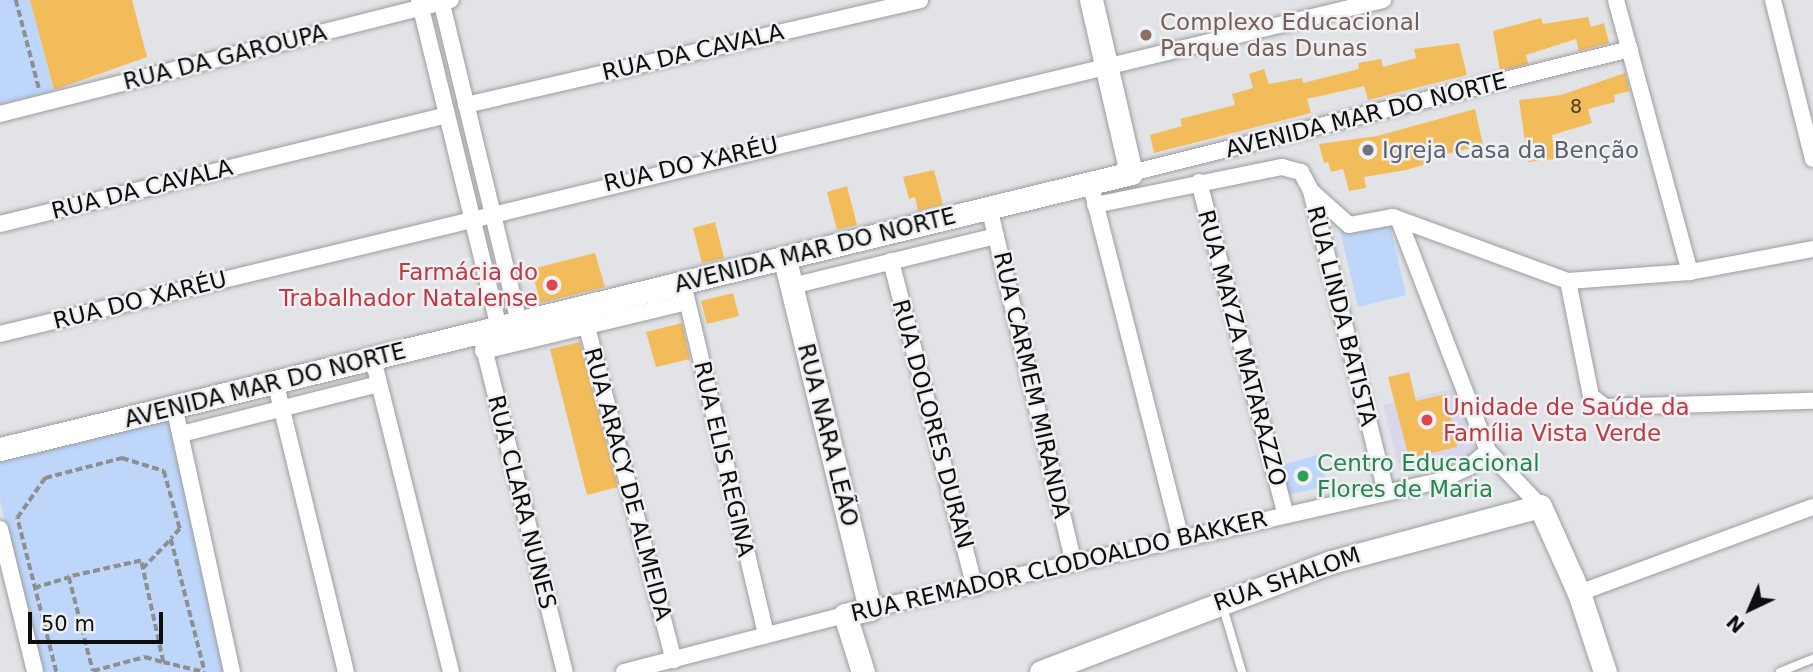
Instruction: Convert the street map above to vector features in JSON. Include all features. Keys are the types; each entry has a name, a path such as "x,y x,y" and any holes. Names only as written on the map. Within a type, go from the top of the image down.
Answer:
{"street":[{"name":"RUA DA CAVALA","path":"467,105 920,0"},
{"path":"1091,0 1131,173"},
{"name":"RUA DO XARÉU","path":"0,334 491,212 1383,0"},
{"path":"1616,0 1690,272"},
{"path":"1773,0 1813,159"},
{"path":"444,1 491,212 495,333"},
{"name":"RUA DA GAROUPA","path":"0,114 420,4 444,1"},
{"path":"420,4 474,218 495,333"},
{"name":"AVENIDA MAR DO NORTE","path":"0,449 275,380 584,316 685,292 785,260 989,207 1630,49"},
{"name":"RUA DA CAVALA","path":"0,224 447,115"},
{"path":"1095,205 1282,167 1301,172 1309,186 1349,225 1365,225 1385,216 1568,281 1690,272 1813,249"},
{"path":"1091,182 1181,538"},
{"name":"RUA MAYZA MATARAZZO","path":"1199,182 1285,513"},
{"name":"RUA LINDA BATISTA","path":"1309,186 1386,492"},
{"name":"RUA CARMEM MIRANDA","path":"989,207 1074,563"},
{"path":"1400,223 1488,451 1540,506 1579,593 1605,672"},
{"path":"792,286 996,236"},
{"name":"RUA NARA LEÃO","path":"785,260 870,610"},
{"name":"RUA DOLORES DURAN","path":"891,261 975,587"},
{"path":"1568,281 1591,396 1605,407 1813,401"},
{"name":"RUA ELIS REGINA","path":"685,292 766,635"},
{"path":"495,333 584,316"},
{"name":"RUA ARACY DE ALMEIDA","path":"584,316 674,660"},
{"name":"RUA CLARA NUNES","path":"495,333 565,672"},
{"path":"373,359 451,672"},
{"path":"275,380 346,672"},
{"path":"181,434 379,384"},
{"path":"174,406 232,672"},
{"name":"RUA REMADOR CLODOALDO BAKKER","path":"624,672 845,615 1447,478 1488,451"},
{"name":"RUA SHALOM","path":"1041,672 1221,600 1331,562 1540,506"},
{"path":"1579,593 1813,507"},
{"path":"0,529 35,672"},
{"path":"845,615 863,672"}],"lane":[{"path":"1221,600 1242,672"},
{"path":"1780,672 1813,659"}],"path":[{"path":"16,0 39,88"},
{"path":"55,672 18,518 46,478 122,458 164,471 180,529 142,569"},
{"path":"69,578 93,671 109,669 145,657 204,672 172,539"},
{"path":"33,588 141,561 163,662"}],"shaded area":[{"path":"0,0 30,0 54,91 0,104"},
{"path":"1389,221 1406,295 1358,307 1340,230"},
{"name":"Unidade de Saúde da Família Vista Verde","path":"1458,387 1476,454 1400,471 1383,405"},
{"path":"175,412 232,672 38,672 0,500 0,450"},
{"name":"Centro Educacional Flores de Maria","path":"1320,454 1327,486 1286,495 1280,466"}],"building":[{"path":"30,0 132,0 147,57 54,90"},
{"path":"1588,17 1591,27 1604,23 1609,43 1579,51 1576,39 1526,55 1528,64 1500,71 1493,31 1541,18 1543,24"},
{"path":"1459,43 1467,75 1368,100 1364,86 1307,99 1311,113 1154,153 1150,135 1182,126 1180,119 1235,105 1232,94 1253,88 1249,74 1264,69 1269,84 1302,78 1303,83 1359,69 1358,63 1381,59 1383,67 1416,58 1414,49"},
{"path":"1625,73 1630,91 1614,95 1615,102 1588,109 1592,123 1552,135 1555,159 1528,162 1519,100 1561,95"},
{"path":"1475,109 1483,145 1426,159 1427,164 1406,170 1364,177 1366,188 1349,191 1343,169 1331,172 1328,162 1324,163 1319,144 1377,136"},
{"path":"934,170 943,205 918,211 915,197 909,199 903,177"},
{"path":"847,186 857,225 837,230 827,192"},
{"path":"715,222 724,258 702,263 693,228"},
{"path":"595,253 605,287 540,303 532,269"},
{"path":"733,293 739,316 707,324 701,301"},
{"path":"682,323 690,359 656,367 646,332"},
{"path":"580,342 618,487 587,495 550,349"},
{"path":"1409,372 1416,401 1446,394 1457,447 1409,458 1388,377"}],"place":[{"name":"Complexo Educacional Parque das Dunas","path":"1146,35"},
{"name":"Igreja Casa da Benção","path":"1368,150"},
{"name":"Farmácia do Trabalhador Natalense","path":"552,285"},
{"name":"Unidade de Saúde da Família Vista Verde","path":"1427,420"},
{"name":"Centro Educacional Flores de Maria","path":"1303,476"}]}
